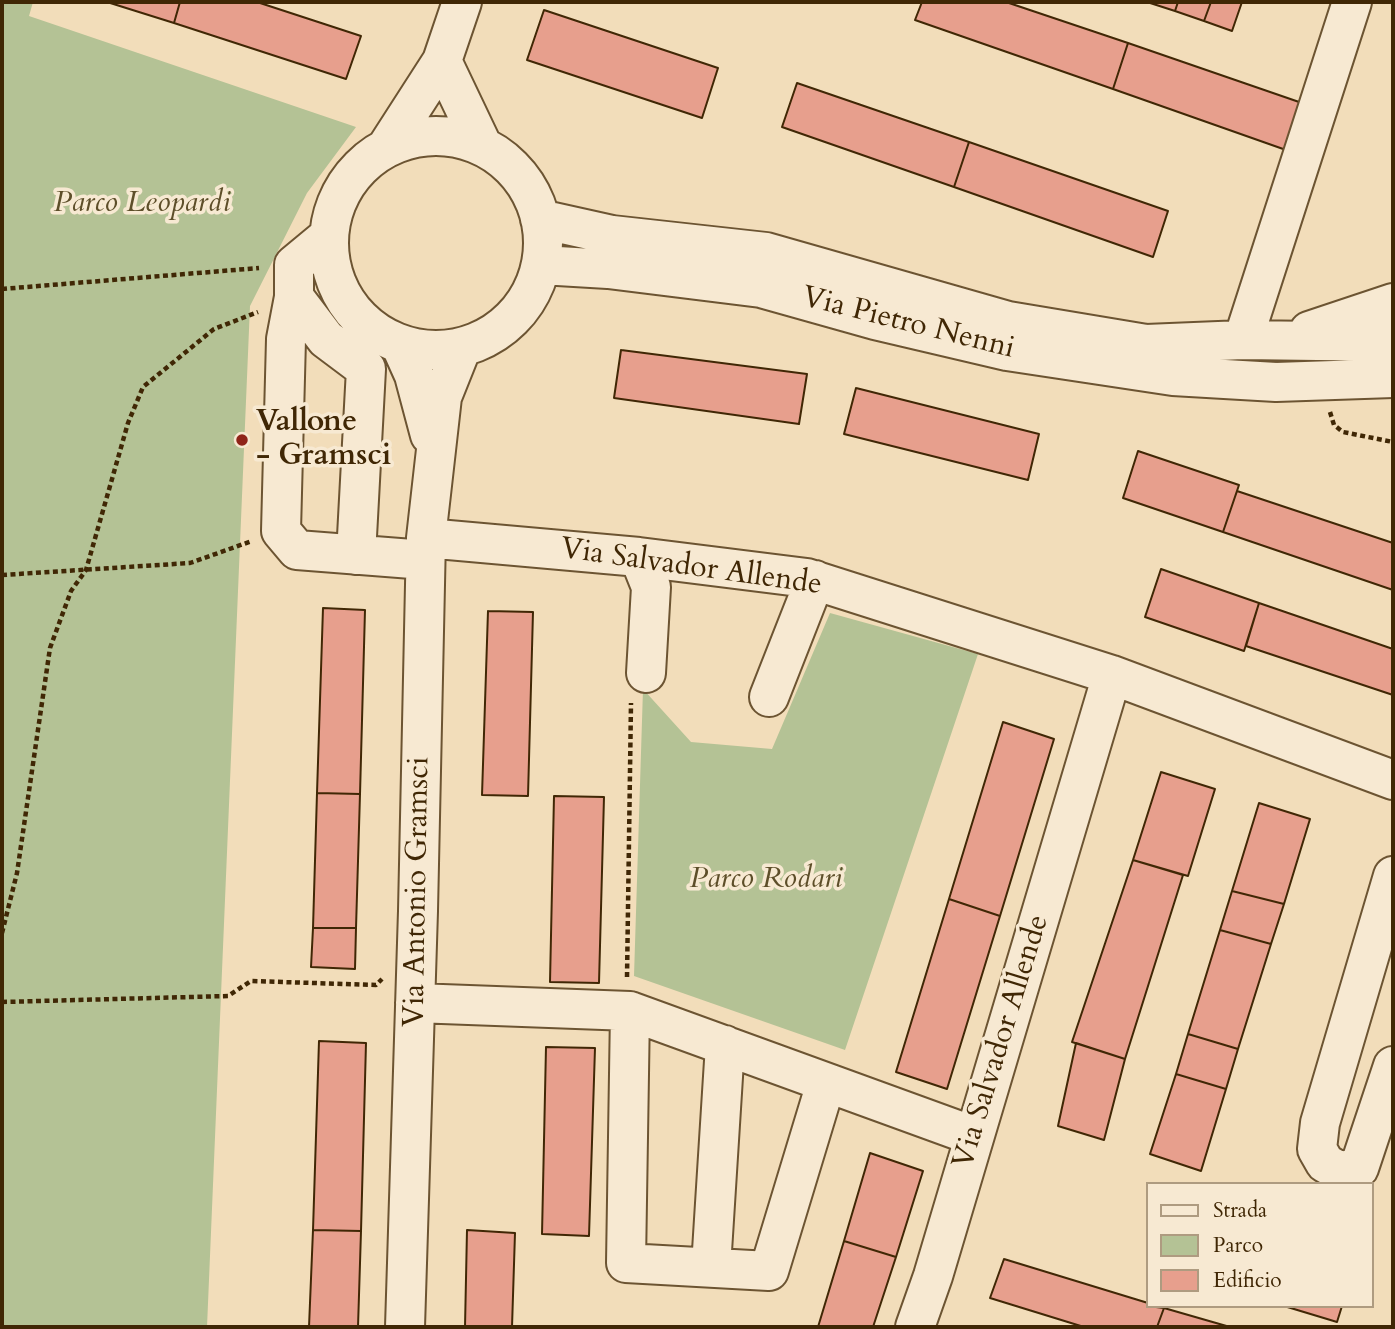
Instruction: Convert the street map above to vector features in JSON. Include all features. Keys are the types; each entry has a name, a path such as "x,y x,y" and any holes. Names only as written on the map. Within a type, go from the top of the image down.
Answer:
{"street":[{"path":"386,148 442,61 461,2"},
{"path":"1243,340 1352,2"},
{"path":"442,61 483,147"},
{"path":"436,136 466,140 483,147 499,157 525,184 540,219 543,242 541,265 531,294 513,318 490,336 462,347 431,351 400,344 361,320 346,302 336,282 330,259 329,236 336,206 350,179 386,148 410,139 436,136"},
{"name":"Via Pietro Nenni","path":"540,219 612,235 766,252 1007,321 1146,344 1243,340 1393,342"},
{"path":"281,531 286,339 294,281 329,236"},
{"name":"Via Pietro Nenni","path":"541,265 608,269 761,288 875,320 1007,351 1173,376 1276,382 1393,378"},
{"path":"294,281 326,339 366,369 356,555"},
{"name":"Via Pietro Nenni","path":"1281,340 1393,303"},
{"name":"Via Antonio Gramsci","path":"400,344 414,375 436,457"},
{"name":"Via Antonio Gramsci","path":"405,1327 416,989 425,549 442,397 462,347"},
{"name":"Via Pietro Nenni","path":"1276,382 1393,404"},
{"name":"Via Salvador Allende","path":"281,531 297,550 356,555 425,549 639,557 815,580 1112,675 1393,780"},
{"path":"639,557 651,587 646,673"},
{"path":"769,697 815,580"},
{"name":"Via Salvador Allende","path":"915,1327 933,1276 1112,675"},
{"path":"1393,876 1320,1123 1317,1149 1325,1163 1339,1171 1359,1168 1393,1066"},
{"path":"416,989 629,995 725,1045 960,1131"},
{"path":"629,995 626,1263 769,1271 826,1083"},
{"path":"710,1268 725,1045"}],"path":[{"path":"2,289 294,281"},
{"path":"2,933 17,873 50,648 71,591 86,570 128,423 143,387 214,329 294,281"},
{"path":"2,575 190,563 281,531"},
{"path":"629,995 631,681 646,673"},
{"path":"2,1002 228,996 251,981 376,985 387,973 416,989"}],"green space":[{"name":"Parco Leopardi","path":"2,2 33,2 29,16 356,127 307,193 250,306 207,1327 2,1327"},
{"name":"Parco Rodari","path":"830,613 978,654 845,1050 634,976 643,689 691,742 772,749"}],"building":[{"path":"107,2 180,2 174,23"},
{"path":"180,2 257,2 361,36 346,79 174,23"},
{"path":"922,2 1006,2 1128,43 1113,89 915,20"},
{"path":"1147,2 1178,2 1175,11"},
{"path":"1178,2 1211,2 1204,21 1175,11"},
{"path":"1211,2 1242,2 1232,31 1204,21"},
{"path":"544,10 718,68 702,118 527,60"},
{"path":"1128,43 1302,103 1286,150 1113,89"},
{"path":"797,83 969,142 954,187 782,127"},
{"path":"969,142 1168,211 1153,257 954,187"},
{"path":"621,350 807,374 799,424 614,398"},
{"path":"856,388 1039,434 1028,480 844,434"},
{"path":"1138,451 1239,485 1223,532 1123,498"},
{"path":"1237,491 1393,543 1393,590 1223,532"},
{"path":"1161,569 1259,603 1244,651 1145,617"},
{"path":"1259,603 1393,649 1393,695 1246,646"},
{"path":"323,608 365,610 360,794 317,793"},
{"path":"488,611 533,612 528,796 482,795"},
{"path":"1003,722 1054,739 1000,916 949,899"},
{"path":"1161,772 1215,789 1188,876 1133,860"},
{"path":"317,793 360,794 356,928 313,928"},
{"path":"554,796 604,797 599,983 550,982"},
{"path":"1259,803 1310,819 1284,904 1232,891"},
{"path":"1133,860 1183,875 1125,1059 1072,1042"},
{"path":"1232,891 1284,904 1271,944 1220,930"},
{"path":"949,899 1000,916 947,1089 896,1072"},
{"path":"313,928 356,928 355,969 311,967"},
{"path":"1220,930 1271,944 1238,1049 1188,1034"},
{"path":"1188,1034 1238,1049 1226,1089 1176,1074"},
{"path":"319,1041 366,1043 361,1231 313,1230"},
{"path":"1076,1043 1125,1059 1104,1140 1058,1126"},
{"path":"546,1047 595,1048 589,1236 542,1234"},
{"path":"1176,1074 1226,1089 1201,1171 1150,1154"},
{"path":"870,1153 923,1171 896,1257 844,1241"},
{"path":"313,1230 361,1231 358,1327 309,1327"},
{"path":"467,1230 515,1233 512,1327 465,1327"},
{"path":"844,1241 896,1257 873,1327 818,1327"},
{"path":"1004,1259 1146,1302 1146,1308 1164,1308 1157,1327 1084,1327 990,1298"},
{"path":"1164,1308 1230,1327 1157,1327"},
{"path":"1291,1308 1341,1308 1337,1322"}],"place":[{"name":"Vallone - Gramsci","path":"242,440"}]}
